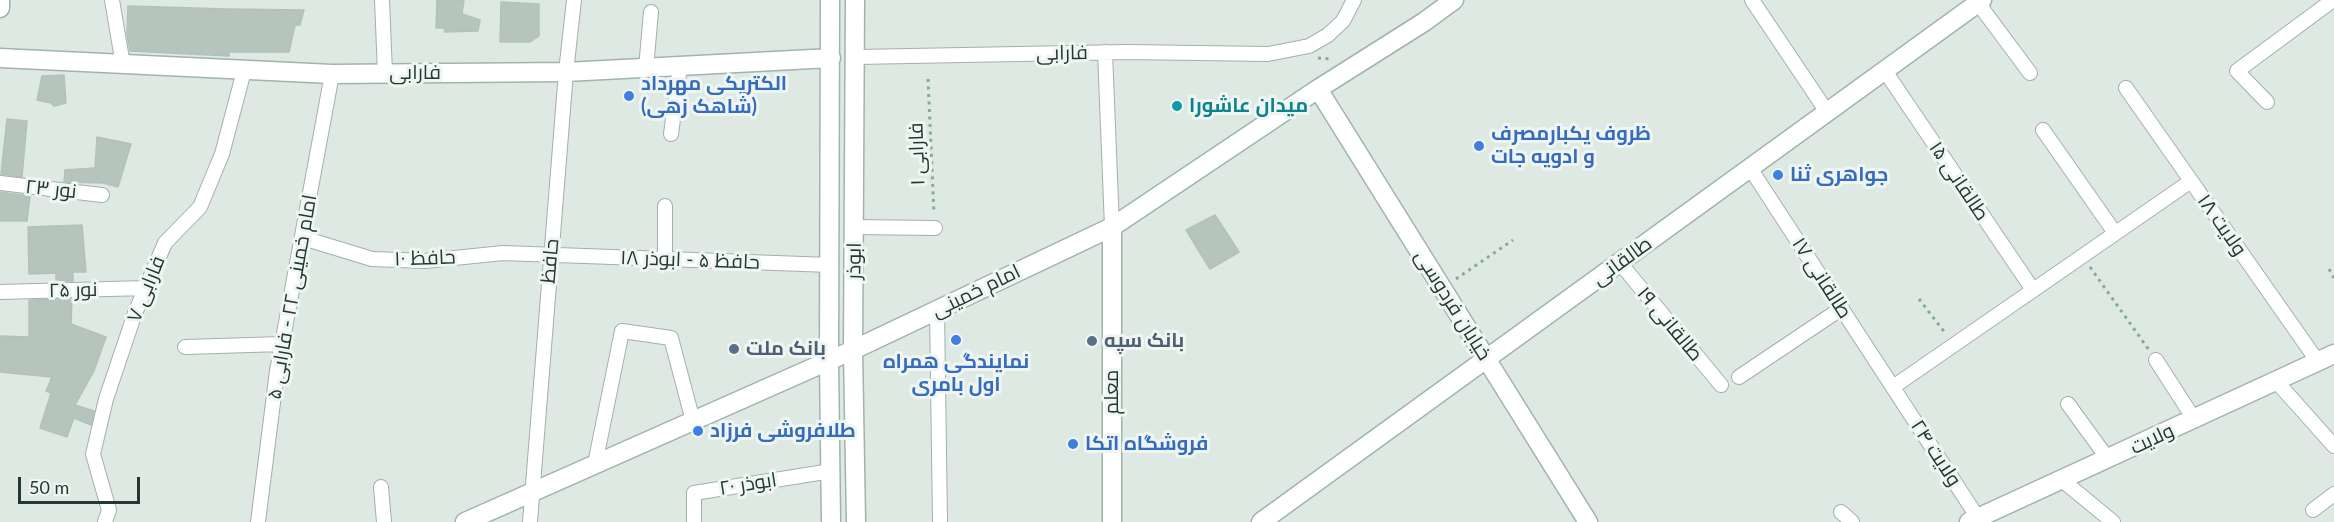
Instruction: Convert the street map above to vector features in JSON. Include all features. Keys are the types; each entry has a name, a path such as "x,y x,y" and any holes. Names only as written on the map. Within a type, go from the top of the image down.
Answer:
{"main road":[{"path":"0,0 0,8"},
{"name":"ابوذر","path":"830,0 831,522"},
{"name":"ابوذر","path":"855,0 853,350 855,522"},
{"name":"امام خمینی","path":"465,522 829,361 1112,226 1454,0"},
{"name":"طالقانی","path":"1261,522 1980,2"},
{"name":"فارابی","path":"0,58 332,74 566,72 831,58"},
{"name":"خیابان فردوسی","path":"1318,89 1588,522"},
{"name":"معلم","path":"1112,226 1112,522"},
{"name":"ولایت","path":"1977,521 2326,358"}],"street":[{"path":"112,0 123,64"},
{"path":"382,0 385,74"},
{"name":"حافظ","path":"530,522 550,256 574,0"},
{"name":"فارابی","path":"856,57 1106,52 1268,54 1309,46 1328,35 1343,21 1354,0"},
{"path":"1752,0 1827,112"},
{"path":"2267,102 2237,71 2333,0"},
{"path":"1980,2 2030,73"},
{"path":"646,68 651,12"},
{"path":"1106,52 1112,226"},
{"path":"671,134 680,66"},
{"name":"فارابی ۷","path":"105,522 109,510 93,454 106,399 135,313 165,243 200,207 222,154 244,71"},
{"name":"طالقانی ۱۵","path":"1885,71 2033,290"},
{"name":"امام خمینی ۲۲ - فارابی ۵","path":"258,522 282,344 332,74"},
{"name":"ولایت ۱۸","path":"2126,88 2191,181 2326,358"},
{"path":"2043,130 2115,233"},
{"name":"طالقانی ۱۷","path":"1750,168 1893,387"},
{"path":"1893,387 2191,181"},
{"name":"نور ۲۳","path":"0,183 102,195"},
{"path":"665,259 666,206"},
{"path":"854,227 935,228"},
{"name":"حافظ ۱۰","path":"303,238 372,259 425,261 503,253 550,256"},
{"name":"حافظ ۵ - ابوذر ۱۸","path":"550,256 830,265"},
{"name":"طالقانی ۱۹","path":"1620,263 1721,385"},
{"name":"نور ۲۵","path":"0,292 145,288"},
{"path":"1739,377 1842,308"},
{"path":"937,310 940,522"},
{"path":"595,464 622,331 671,338 693,421"},
{"path":"185,347 282,344"},
{"path":"2156,360 2194,419"},
{"path":"2276,381 2334,446"},
{"name":"ولایت ۲۴","path":"1893,387 1977,521"},
{"path":"2068,405 2108,459"},
{"name":"ابوذر ۲۰","path":"694,522 694,493 831,471"},
{"path":"2062,480 2113,522"},
{"path":"381,487 384,522"},
{"path":"2313,510 2334,494"},
{"path":"1841,512 1852,522"}],"path":[{"name":"فارابی ۱","path":"928,79 935,228"},
{"path":"1442,288 1513,240"},
{"path":"2082,256 2156,360"},
{"path":"2329,269 2334,278"},
{"path":"1919,299 1954,345"}],"building":[{"path":"437,0 464,0 462,14 480,20 478,31 445,32 444,28 436,28"},
{"path":"501,2 539,4 539,36 530,42 500,42"},
{"path":"128,6 304,10 300,25 295,25 289,52 229,52 229,56 130,51 127,34"},
{"path":"64,75 66,103 54,106 51,103 37,100 42,76"},
{"path":"7,119 27,121 22,177 1,174"},
{"path":"97,137 131,144 118,187 103,183 64,182 65,170 95,168"},
{"path":"0,192 30,196 27,221 0,221"},
{"path":"1215,215 1239,252 1210,269 1186,230"},
{"path":"82,225 86,272 73,272 73,281 56,281 56,273 29,274 28,227"},
{"path":"72,299 71,324 106,337 94,371 75,405 94,411 91,425 74,418 67,437 40,428 51,393 46,391 52,377 0,372 0,336 29,337 29,300"}],"place":[{"name":"الکتریکی مهرداد (شاهک زهی)","path":"629,96"},
{"name":"میدان عاشورا","path":"1177,106"},
{"name":"ظروف یکبارمصرف و ادویه جات","path":"1479,146"},
{"name":"جواهری ثنا","path":"1778,175"},
{"name":"نمایندگی همراه اول بامری","path":"956,340"},
{"name":"بانک سپه","path":"1092,341"},
{"name":"بانک ملت","path":"734,349"},
{"name":"طلافروشی فرزاد","path":"698,431"},
{"name":"فروشگاه اتکا","path":"1073,444"}]}
